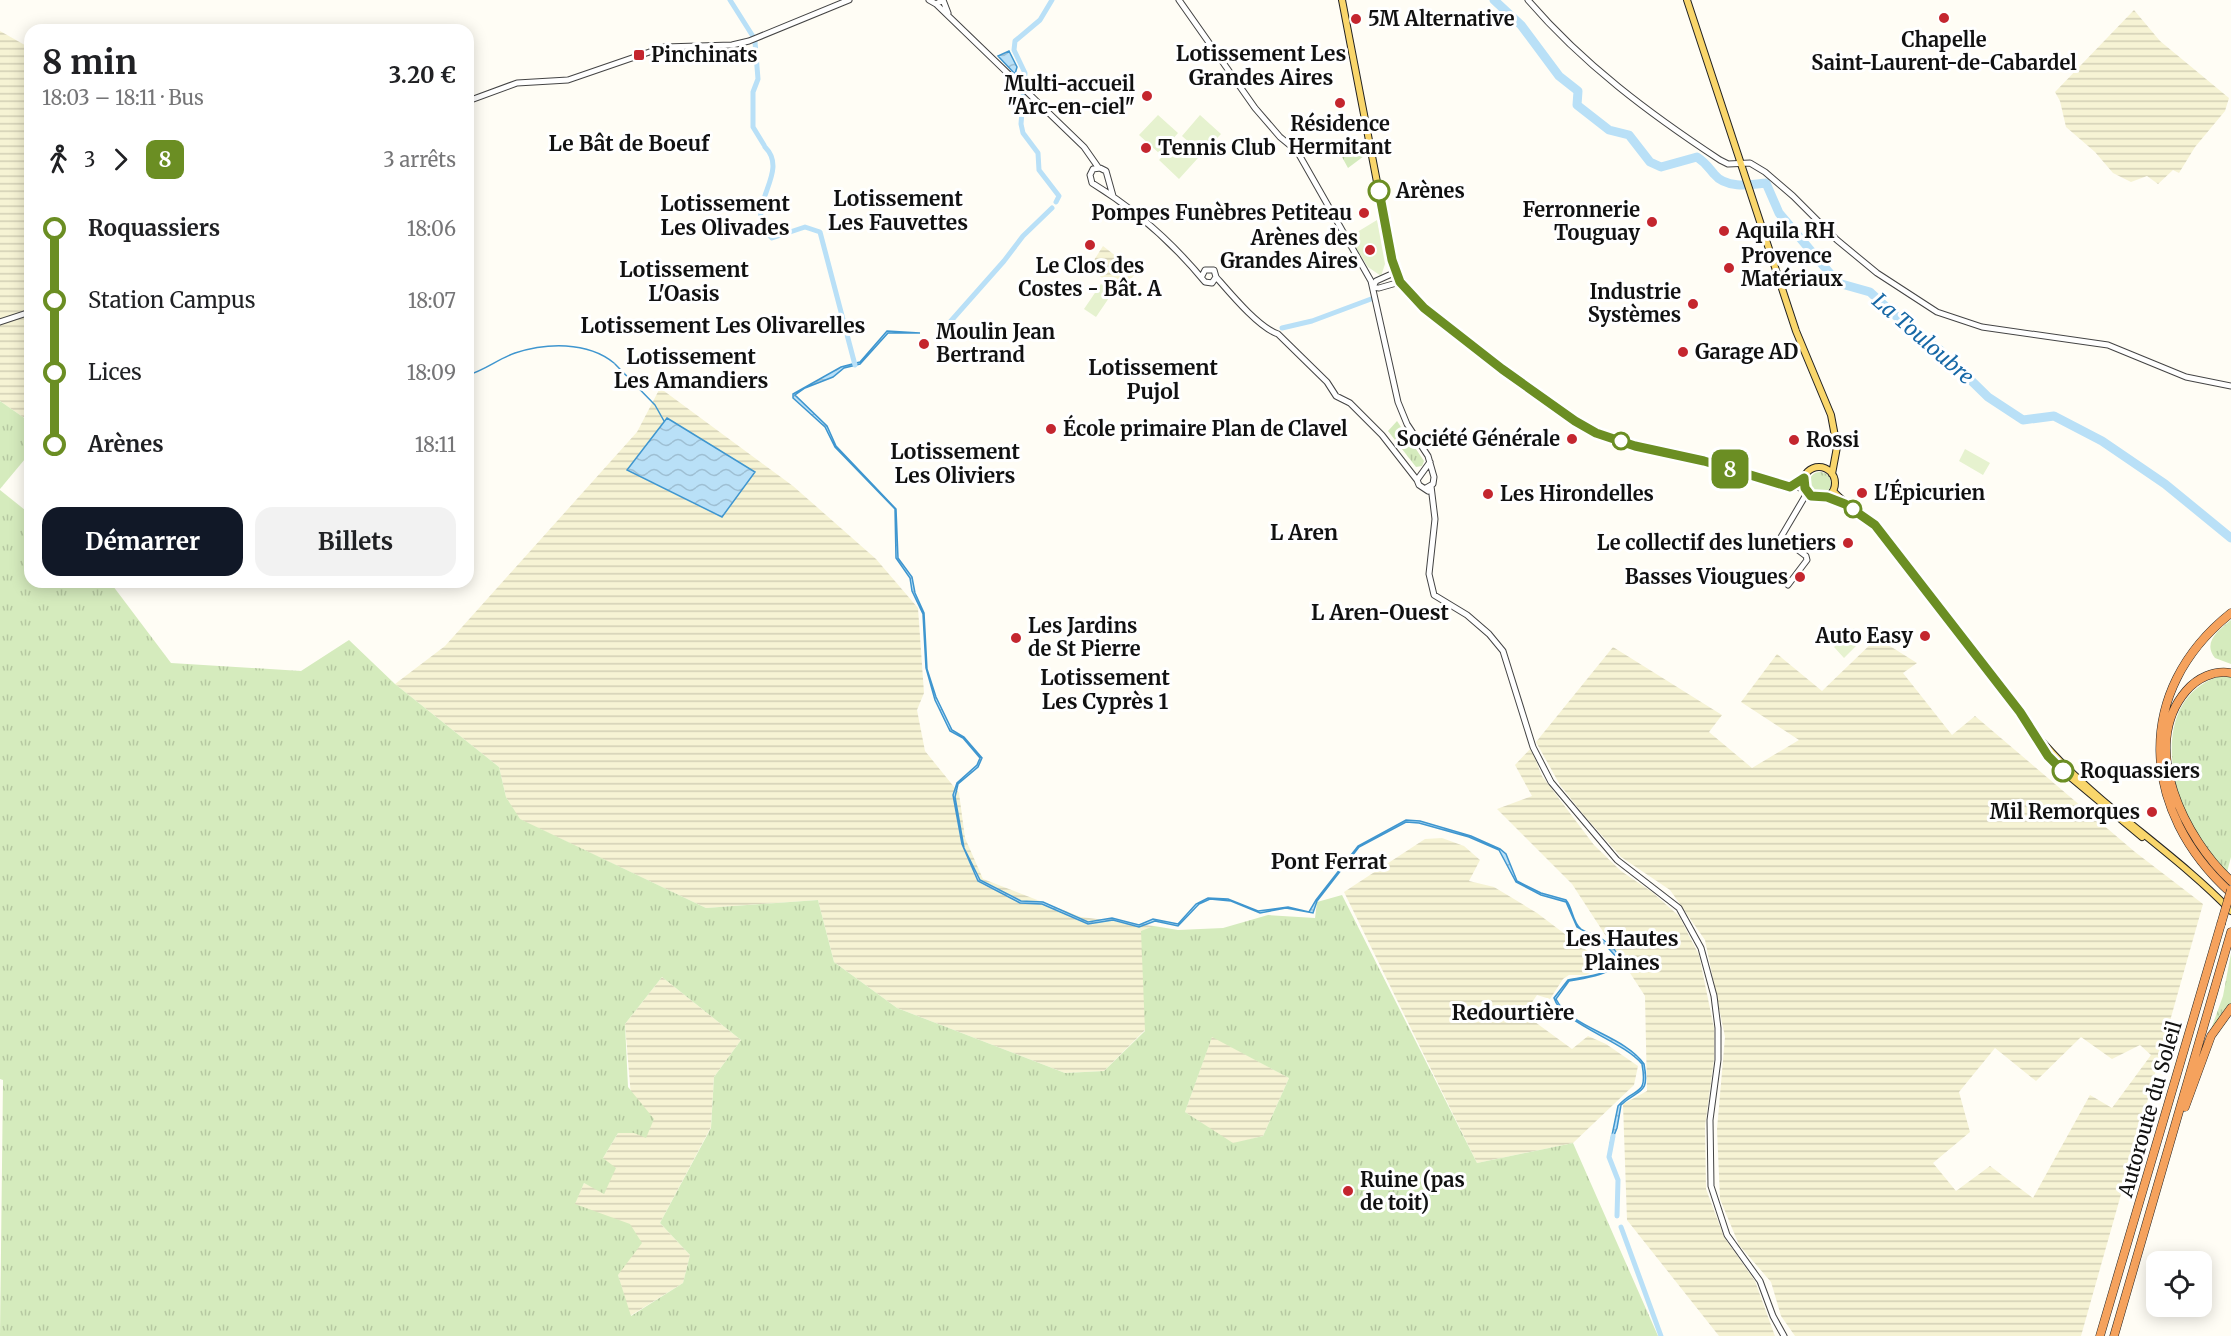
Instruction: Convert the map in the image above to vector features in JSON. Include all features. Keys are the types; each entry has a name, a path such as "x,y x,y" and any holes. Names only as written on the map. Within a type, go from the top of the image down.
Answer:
{"highway":[{"path":"2231,613 2199,642 2181,668 2164,712 2159,756 2167,798 2177,824 2204,864 2231,892"},
{"path":"2231,673 2223,671 2205,676 2182,695 2170,724 2167,755 2175,795 2184,818 2206,854 2231,882"},
{"name":"Autoroute du Soleil","path":"2100,1336 2231,892"},
{"name":"Autoroute du Soleil","path":"2114,1336 2231,933"},
{"path":"2160,1178 2205,1050 2231,1008"}],"main road":[{"path":"1342,0 1396,272 1407,292 1424,308 1573,424 1591,435 1620,445 1635,446 1704,461 1806,491 1816,498 1827,497 1845,504"},
{"path":"1687,0 1739,164 1796,331 1831,415 1837,436 1836,459 1832,474"},
{"path":"1790,487 1815,468 1825,468 1836,459"},
{"path":"1825,468 1832,474 1835,482 1833,491 1827,497"},
{"path":"1804,478 1806,491"},
{"path":"1833,491 1845,504 1875,525 1895,548 2020,712 2056,765 2133,831 2160,849 2231,911"}],"street":[{"path":"474,99 517,83 568,80 664,47 732,45 749,41 849,0"},
{"path":"929,0 936,3 958,27 1084,147 1096,168 1106,171 1113,196"},
{"path":"936,3 943,0 948,15"},
{"path":"1179,0 1200,33 1255,108 1280,137 1292,146 1373,287 1402,413 1430,462 1434,480 1429,487"},
{"path":"1528,0 1566,42 1636,101 1720,160 1739,164 1750,163 1765,172 1837,240 1877,273 1937,312 1982,327 2108,345 2187,377 2231,386"},
{"path":"1096,168 1090,180 1139,213 1203,273 1205,282 1215,279"},
{"path":"1098,186 1104,184 1108,179"},
{"path":"1203,273 1212,269 1215,279 1327,382 1336,396 1350,403 1372,424 1412,472 1419,485 1429,487 1434,496 1434,545 1429,574 1434,595 1467,615 1490,634 1503,651 1533,747 1551,782 1617,860 1679,908 1701,948 1714,996 1718,1028 1718,1060 1710,1120 1711,1186 1716,1207 1736,1251 1760,1281 1784,1336"},
{"path":"1373,287 1376,281 1396,272"},
{"path":"1373,287 1379,288 1400,282"},
{"path":"0,322 24,314"},
{"path":"1417,480 1430,462"},
{"path":"1412,472 1431,473"},
{"path":"1788,585 1804,564 1806,556 1781,537 1806,491"}],"shaded area":[{"path":"2134,10 2160,41 2229,98 2225,111 2195,147 2179,173 2173,170 2158,184 2147,176 2131,182 2113,173 2095,152 2066,127 2060,101 2055,92"},
{"path":"0,31 24,45 24,418 0,401"},
{"path":"1103,246 1117,257 1116,261 1134,275 1121,292 1089,268"},
{"path":"660,388 793,486 876,559 918,608 924,693 917,710 925,751 959,793 965,838 983,879 1081,917 1154,926 1145,1030 1104,1071 1065,1073 897,1008 834,962 818,900 706,908 519,819 506,797 499,767 395,684 445,646 637,432"},
{"path":"1877,638 1917,663 1903,673 1952,735 1975,716 2135,852 2203,904 2081,1336 1795,1336 1781,1316 1771,1282 1739,1245 1720,1199 1717,1129 1725,1037 1705,940 1670,890 1621,857 1583,814 1560,785 1536,742 1613,647 1722,715 1709,732 1752,768 1799,740 1741,702 1777,654 1822,691","holes":["2081,1037 2112,1059 2140,1045 2151,1055 2112,1108 2090,1095 2033,1198 1990,1166 1956,1191 1933,1163 1970,1132 1959,1092 1995,1048 2036,1081"]},
{"path":"1531,748 1542,776 1594,845 1621,871 1652,892 1679,916 1699,955 1714,1028 1714,1059 1705,1126 1706,1189 1724,1237 1755,1281 1775,1336 1719,1336 1627,1220 1623,1104 1647,1091 1645,996 1572,884 1497,809 1532,796 1515,765"},
{"path":"1442,838 1464,846 1480,860 1469,881 1494,887 1537,913 1606,965 1586,975 1569,975 1563,979 1550,999 1537,995 1524,1014 1572,1049 1588,1036 1606,1044 1638,1066 1634,1085 1573,1143 1477,1163 1344,892 1425,839"},
{"path":"662,977 741,1040 714,1077 711,1127 660,1223 690,1255 683,1283 630,1316 618,1275 574,1205 584,1183 605,1193 603,1158 618,1133 634,1133 625,1024"},
{"path":"1212,1036 1289,1078 1263,1136 1233,1144 1185,1112"}],"green space":[{"path":"1158,115 1178,133 1160,154 1139,135"},
{"path":"1200,115 1221,134 1202,154 1182,136"},
{"path":"1177,140 1198,158 1179,179 1159,160"},
{"path":"1362,146 1364,156 1348,168 1342,157"},
{"name":"Arènes des Grandes Aires","path":"1377,220 1385,264 1381,276 1368,267 1349,237"},
{"path":"1101,284 1113,292 1096,317 1084,309"},
{"path":"0,401 24,418 24,460 0,489"},
{"path":"1397,421 1424,461 1422,466 1416,467 1388,431"},
{"path":"1965,449 1990,463 1983,475 1959,461"},
{"path":"1816,472 1824,472 1831,479 1831,487 1824,494 1816,494 1809,487 1809,479"},
{"path":"0,490 24,509 24,588 115,588 171,663 301,671 349,640 395,684 499,767 506,797 520,819 706,908 818,900 834,962 897,1008 1065,1073 1104,1071 1145,1031 1141,931 1154,926 1178,930 1223,928 1268,915 1315,918 1317,902 1342,895 1477,1163 1573,1143 1658,1336 0,1336 3,1080 0,1079","holes":["662,977 741,1040 714,1077 711,1128 660,1223 690,1255 683,1283 631,1316 618,1275 642,1243 630,1224 575,1204 584,1183 604,1194 616,1168 603,1158 618,1133 634,1133 646,1138 654,1119 628,1087 625,1024","1212,1037 1289,1078 1263,1136 1233,1143 1185,1112"]},
{"path":"2231,620 2231,664 2215,658 2210,647 2214,637"},
{"path":"1854,628 1864,638 1844,658 1834,647"},
{"path":"2217,677 2231,677 2231,857 2227,872 2197,834 2189,820 2175,781 2172,760 2172,739 2176,719 2184,702 2198,687"},
{"path":"2231,953 2231,1004 2209,1035 2223,996"}],"water":[{"path":"1009,51 1017,67 1015,74 998,56"},
{"path":"887,331 920,333 888,333 860,364 844,368 833,377 805,388 795,395 827,426 836,446 896,509 898,558 912,577 915,593 924,613 927,669 936,697 952,730 964,737 982,758 978,767 958,784 955,797 964,848 980,880 1021,901 1043,902 1088,922 1112,918 1139,925 1153,919 1178,924 1196,904 1208,898 1228,899 1258,911 1288,907 1309,912 1316,900 1358,846 1406,820 1420,821 1471,836 1500,849 1506,854 1517,881 1541,893 1566,900 1578,926 1602,939 1614,949 1619,957 1617,964 1602,974 1569,981 1556,999 1573,1017 1624,1046 1644,1064 1644,1087 1621,1105 1617,1128 1610,1145 1618,1106 1642,1087 1642,1064 1621,1047 1568,1016 1554,998 1568,980 1603,972 1614,965 1618,959 1602,941 1577,927 1566,902 1541,895 1516,882 1499,850 1469,837 1419,823 1406,822 1359,847 1317,901 1313,913 1286,908 1260,913 1231,901 1210,899 1199,904 1178,926 1155,921 1139,927 1113,920 1088,924 1042,904 1020,903 978,881 962,844 953,795 957,783 977,765 980,758 963,738 950,731 935,700 926,668 923,614 912,591 910,578 896,558 895,509 835,447 825,427 793,398 793,394 841,367 860,362"},
{"path":"667,418 755,472 722,517 627,470"}],"waterway":[{"path":"730,0 754,38"},
{"path":"1052,0 1040,20 1015,41 1014,50 1025,73 1021,124 1023,133 1038,153 1039,170 1059,196 1056,202"},
{"name":"La Touloubre","path":"1494,0 1521,25 1559,76 1578,91 1577,105 1609,130 1629,135 1650,162 1661,167 1697,157 1725,182 1738,185 1766,183 1779,213 1838,283 1870,292 1909,328 1940,350 1988,397 2023,420 2054,416 2102,441 2165,484 2231,538"},
{"path":"755,42 758,79 753,92 753,127 764,145"},
{"path":"765,147 772,157 773,169 762,204 763,227 772,238 805,227 820,232 855,365"},
{"path":"950,322 1023,236 1052,208"},
{"path":"1282,328 1312,321 1371,299"},
{"path":"474,372 515,353 553,346 592,351 614,363"},
{"path":"615,364 655,405 664,421"},
{"path":"1613,1136 1609,1157 1618,1180 1617,1216"},
{"path":"1621,1227 1661,1336"}],"bus line":[{"name":"8","path":"1379,191 1392,260 1405,290 1424,308 1502,369 1575,421 1596,433 1635,446 1704,461 1776,484 1790,487 1804,478 1805,488 1811,496 1827,497 1845,504 1875,525 2020,712 2048,756 2063,771"}],"place":[{"name":"Chapelle Saint-Laurent-de-Cabardel","path":"1944,18"},
{"name":"5M Alternative","path":"1356,19"},
{"name":"Pinchinats","path":"639,55"},
{"name":"Multi-accueil \"Arc-en-ciel\"","path":"1147,96"},
{"name":"Résidence Hermitant","path":"1340,103"},
{"name":"Tennis Club","path":"1146,148"},
{"name":"Arènes","path":"1379,191"},
{"name":"Pompes Funèbres Petiteau","path":"1364,213"},
{"name":"Ferronnerie Touguay","path":"1652,222"},
{"name":"Aquila RH","path":"1724,231"},
{"name":"Le Clos des Costes - Bât. A","path":"1090,245"},
{"name":"Arènes des Grandes Aires","path":"1370,250"},
{"name":"Provence Matériaux","path":"1729,268"},
{"name":"Industrie Systèmes","path":"1693,304"},
{"name":"Moulin Jean Bertrand","path":"924,344"},
{"name":"Garage AD","path":"1683,352"},
{"name":"École primaire Plan de Clavel","path":"1051,429"},
{"name":"Société Générale","path":"1572,439"},
{"name":"Rossi","path":"1794,440"},
{"name":"L'Épicurien","path":"1862,493"},
{"name":"Les Hirondelles","path":"1488,494"},
{"name":"Le collectif des lunetiers","path":"1848,543"},
{"name":"Basses Viougues","path":"1800,577"},
{"name":"Auto Easy","path":"1925,636"},
{"name":"Les Jardins de St Pierre","path":"1016,638"},
{"name":"Roquassiers","path":"2063,771"},
{"name":"Mil Remorques","path":"2152,812"},
{"name":"Ruine (pas de toit)","path":"1348,1191"}],"district":[{"name":"Lotissement Les Grandes Aires","path":"1261,66"},
{"name":"Le Bât de Boeuf","path":"629,144"},
{"name":"Lotissement Les Fauvettes","path":"898,211"},
{"name":"Lotissement Les Olivades","path":"725,216"},
{"name":"Lotissement L'Oasis","path":"684,282"},
{"name":"Lotissement Les Olivarelles","path":"723,326"},
{"name":"Lotissement Les Amandiers","path":"691,369"},
{"name":"Lotissement Pujol","path":"1153,380"},
{"name":"Lotissement Les Oliviers","path":"955,464"},
{"name":"L Aren","path":"1304,533"},
{"name":"L Aren-Ouest","path":"1380,613"},
{"name":"Lotissement Les Cyprès 1","path":"1105,690"},
{"name":"Pont Ferrat","path":"1329,862"},
{"name":"Les Hautes Plaines","path":"1622,951"},
{"name":"Redourtière","path":"1513,1013"}]}
